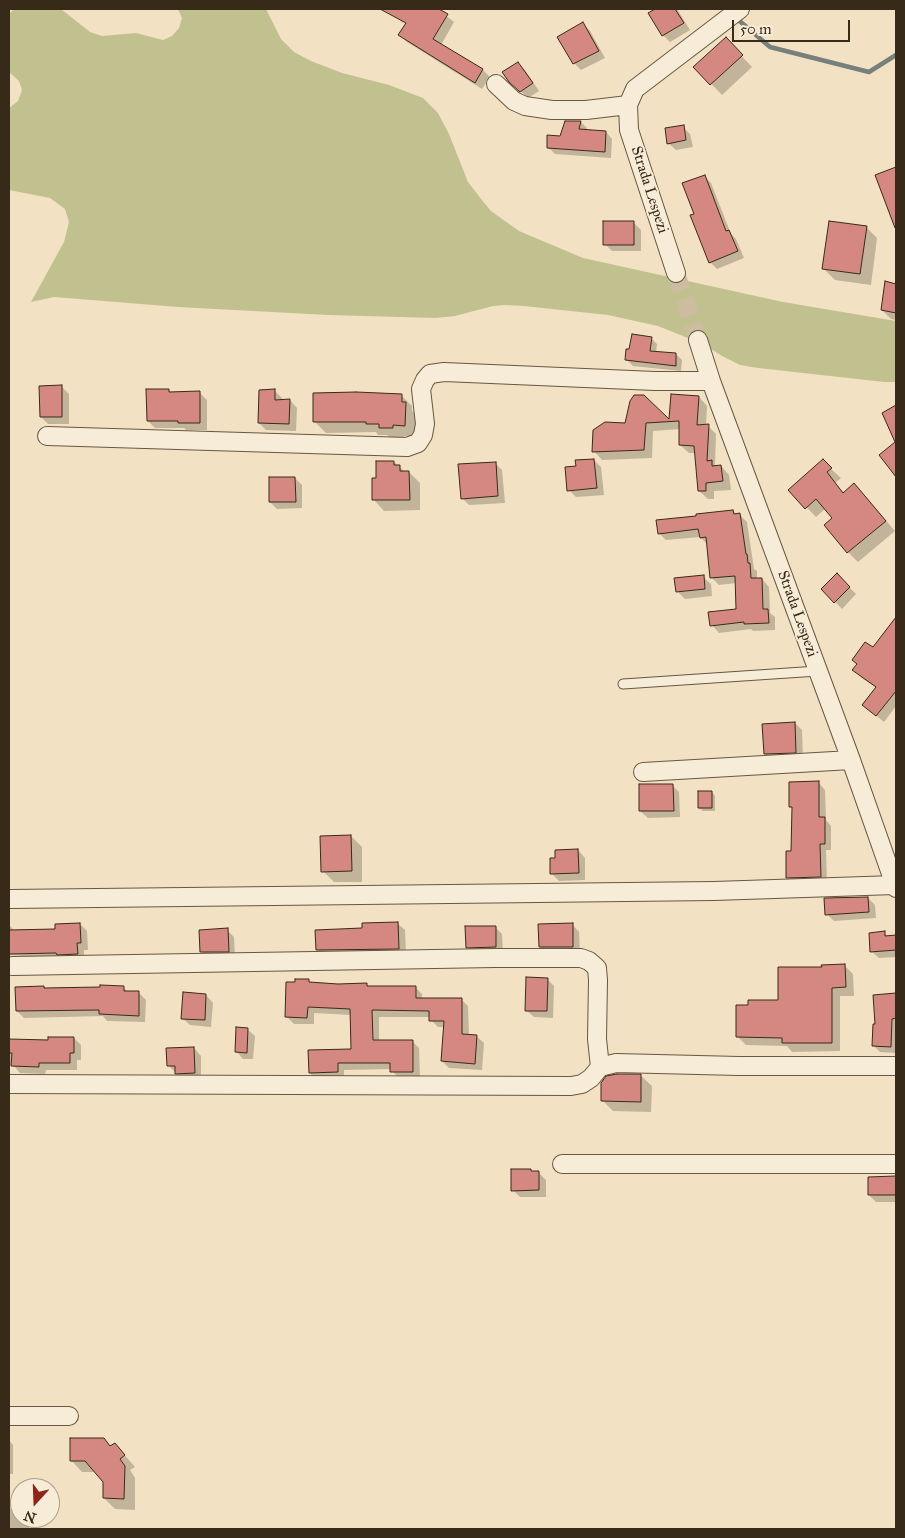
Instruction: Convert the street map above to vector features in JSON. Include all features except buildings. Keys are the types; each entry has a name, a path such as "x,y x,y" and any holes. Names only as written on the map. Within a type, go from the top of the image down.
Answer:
{"street":[{"path":"496,84 514,101 525,106 552,110 586,110 628,105 635,89 740,9"},
{"name":"Strada Lespezi","path":"628,105 629,130 676,273"},
{"name":"Strada Lespezi","path":"698,340 711,381 896,887"},
{"path":"47,436 407,447 418,443 423,435 421,389 424,380 430,374 444,372 655,381 711,381"},
{"path":"643,772 851,760"},
{"path":"9,900 896,887"},
{"path":"12,966 581,958 590,961 596,968 598,980 597,1039 600,1067"},
{"path":"9,1084 571,1086 582,1084 591,1078 600,1067 616,1063 738,1066 896,1066"},
{"path":"562,1164 896,1164"},
{"path":"9,1416 69,1416"}],"lane":[{"path":"623,684 818,671"}],"green space":[{"path":"14,9 61,9 90,32 102,36 136,33 163,40 172,36 179,28 182,18 178,9 266,9 281,39 294,52 342,73 389,85 423,98 438,113 449,134 468,182 491,211 519,231 583,258 783,302 896,321 896,382 740,365 705,345 658,326 608,315 524,306 493,306 455,316 436,318 328,315 178,307 54,297 31,302 64,242 69,222 65,209 50,198 9,190 9,108 18,101 22,90 19,81 9,72 9,14"}],"waterway":[{"path":"736,18 770,47 869,72 896,55"}],"tunnel":[{"path":"676,273 698,340"}]}
